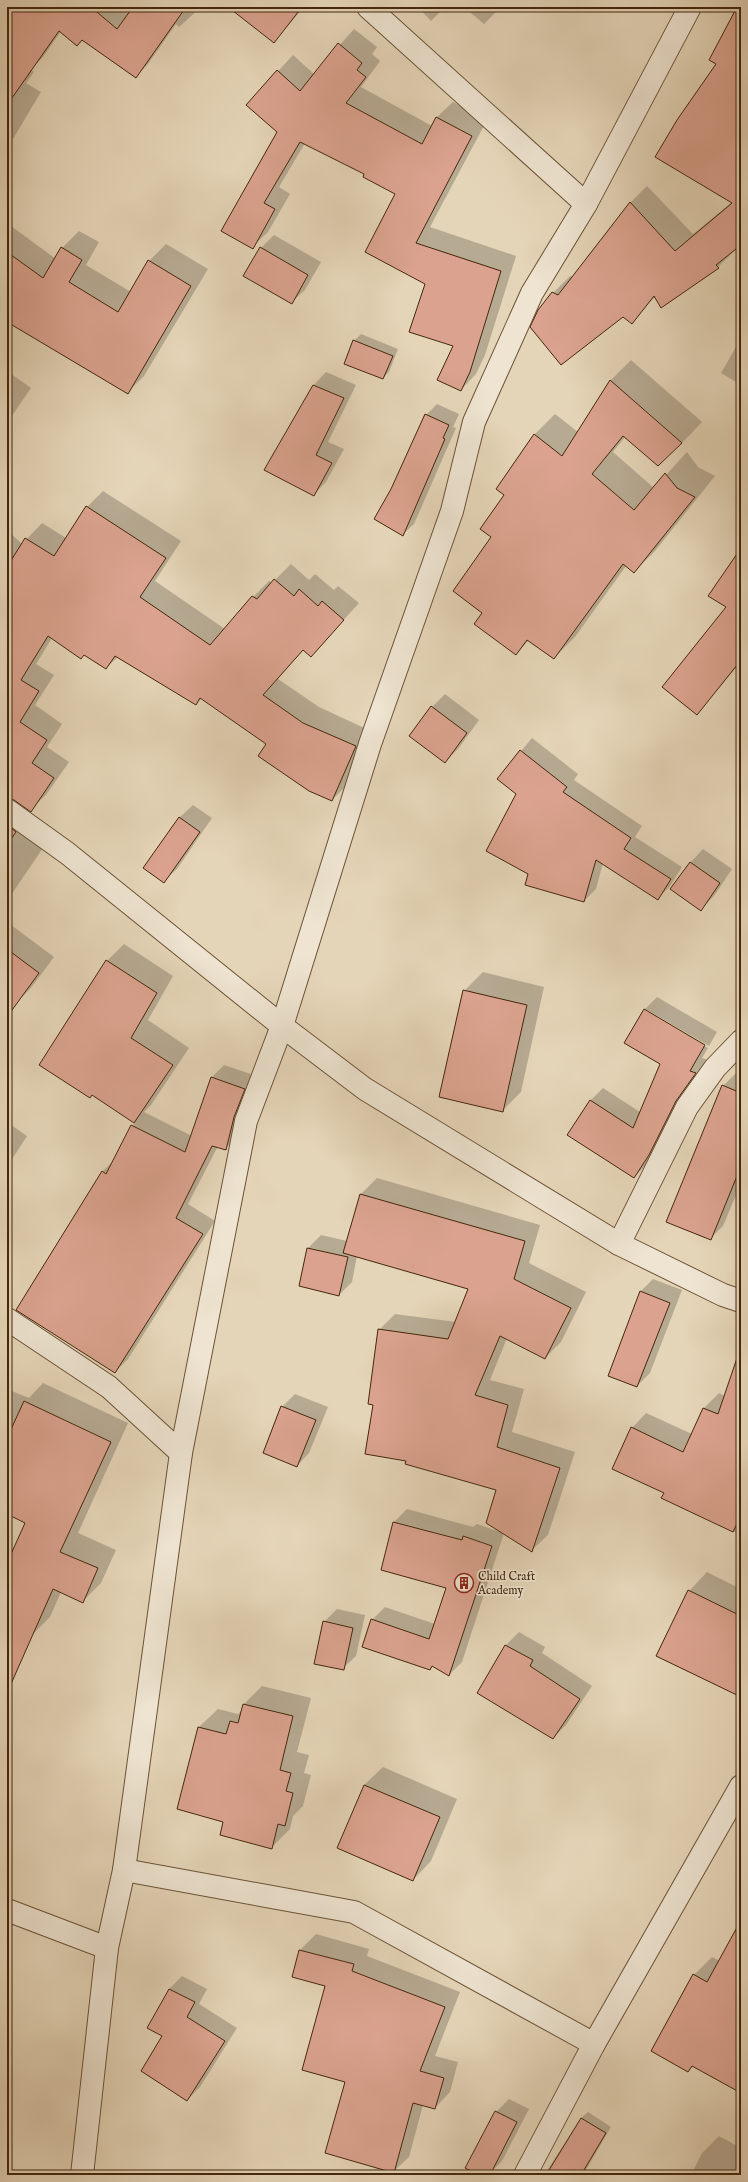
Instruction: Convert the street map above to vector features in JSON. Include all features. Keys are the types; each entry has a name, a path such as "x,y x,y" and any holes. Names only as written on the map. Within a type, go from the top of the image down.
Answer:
{"street":[{"path":"368,7 586,204"},
{"path":"82,2175 107,1948 124,1870 181,1454 246,1121 282,1026 370,744 452,511 474,422 532,293 586,204 690,7"},
{"path":"7,810 67,853 282,1026 365,1089 619,1244 724,1295 741,1301"},
{"path":"619,1244 687,1107 715,1068 741,1041"},
{"path":"7,1319 109,1387 181,1454"},
{"path":"525,2175 594,2044 741,1786"},
{"path":"124,1870 354,1912 594,2044"},
{"path":"7,1910 107,1948"}],"building":[{"path":"7,7 91,7 117,29 133,7 186,7 136,78 82,40 77,46 59,31 7,105"},
{"path":"228,7 302,7 274,43"},
{"path":"737,7 741,7 741,245 716,265 719,268 661,308 654,296 632,324 623,317 561,365 530,327 538,310 552,292 558,295 630,202 675,251 732,203 655,157 677,120 716,64 709,60"},
{"path":"338,43 362,63 357,70 366,77 346,103 422,144 436,117 472,136 416,243 501,271 470,372 461,391 437,380 453,346 409,332 425,284 365,252 395,194 363,177 364,174 300,142 264,203 275,209 253,249 221,231 277,132 246,105 277,70 300,91"},
{"path":"61,247 82,260 69,282 118,312 148,260 191,286 128,394 7,322 7,252 43,278"},
{"path":"260,247 308,275 292,304 243,276"},
{"path":"353,340 393,356 383,379 344,364"},
{"path":"610,380 682,443 658,466 623,436 592,474 634,510 665,473 677,488 695,497 634,573 623,564 554,659 527,640 516,655 474,624 482,613 453,591 491,537 480,529 504,495 496,489 534,434 562,456"},
{"path":"313,385 344,398 316,455 332,463 314,496 264,470"},
{"path":"425,414 449,425 443,438 445,439 403,536 374,519 391,489"},
{"path":"86,506 166,558 140,597 210,645 252,596 257,599 274,579 294,596 299,589 318,606 322,601 344,620 311,657 303,650 263,695 303,723 356,746 332,801 309,791 258,756 266,744 200,698 196,705 115,656 106,669 84,655 81,659 48,636 21,680 39,691 20,722 47,740 32,763 54,778 31,812 14,800 7,798 7,567 25,538 54,556"},
{"path":"741,548 741,660 697,715 662,687 726,607 708,596"},
{"path":"431,706 467,733 445,763 409,736"},
{"path":"520,750 567,787 563,792 631,838 624,849 671,879 658,900 596,860 584,902 525,885 528,874 486,851 516,794 497,779"},
{"path":"179,817 200,832 164,883 143,868"},
{"path":"7,825 16,832 7,845"},
{"path":"690,862 720,883 701,911 670,889"},
{"path":"7,949 39,973 7,1017"},
{"path":"106,960 157,993 131,1038 173,1065 134,1123 92,1095 90,1098 39,1065"},
{"path":"463,990 527,1005 503,1112 439,1097"},
{"path":"644,1009 705,1045 690,1071 696,1073 676,1101 649,1155 634,1178 567,1135 590,1100 633,1128 660,1064 624,1043"},
{"path":"211,1077 245,1089 234,1117 226,1150 212,1146 176,1218 203,1234 115,1373 16,1310 102,1171 106,1174 131,1125 185,1152"},
{"path":"722,1085 741,1093 741,1166 711,1240 666,1222"},
{"path":"360,1194 525,1241 514,1279 571,1308 545,1359 500,1336 475,1395 508,1405 497,1447 560,1468 532,1552 486,1523 496,1490 405,1464 406,1461 365,1454 373,1405 368,1404 378,1329 448,1339 468,1289 343,1253"},
{"path":"307,1248 348,1257 339,1296 299,1286"},
{"path":"640,1291 670,1303 637,1387 608,1376"},
{"path":"737,1358 741,1359 741,1515 733,1532 661,1498 664,1493 612,1469 631,1427 683,1452 703,1408 718,1414"},
{"path":"24,1401 111,1442 60,1552 98,1568 83,1603 53,1589 7,1693 7,1563 25,1523 7,1514 7,1438"},
{"path":"281,1406 316,1420 297,1467 263,1453"},
{"name":"Child Craft Academy","path":"393,1522 462,1540 463,1536 492,1546 449,1676 432,1666 430,1670 362,1647 371,1619 429,1639 446,1588 381,1570"},
{"path":"688,1590 741,1616 741,1697 656,1656"},
{"path":"323,1621 353,1628 344,1670 314,1664"},
{"path":"505,1645 533,1660 530,1666 580,1699 553,1739 477,1693"},
{"path":"243,1704 293,1716 280,1770 291,1773 286,1791 293,1793 285,1826 278,1824 272,1849 220,1835 223,1822 177,1809 198,1727 226,1734 230,1721 238,1723"},
{"path":"364,1785 440,1817 413,1881 337,1848"},
{"path":"741,1920 741,2093 692,2066 688,2072 651,2051 693,1974 707,1982"},
{"path":"299,1950 354,1964 352,1971 445,2007 420,2071 444,2078 435,2109 413,2103 394,2173 325,2153 345,2082 302,2070 325,1986 292,1977"},
{"path":"169,1989 195,2002 187,2017 225,2041 187,2101 141,2071 162,2036 147,2028"},
{"path":"495,2111 517,2122 490,2175 479,2175 465,2168"},
{"path":"581,2118 606,2133 581,2175 546,2175"}],"place":[{"name":"Child Craft Academy","path":"464,1583"}]}
